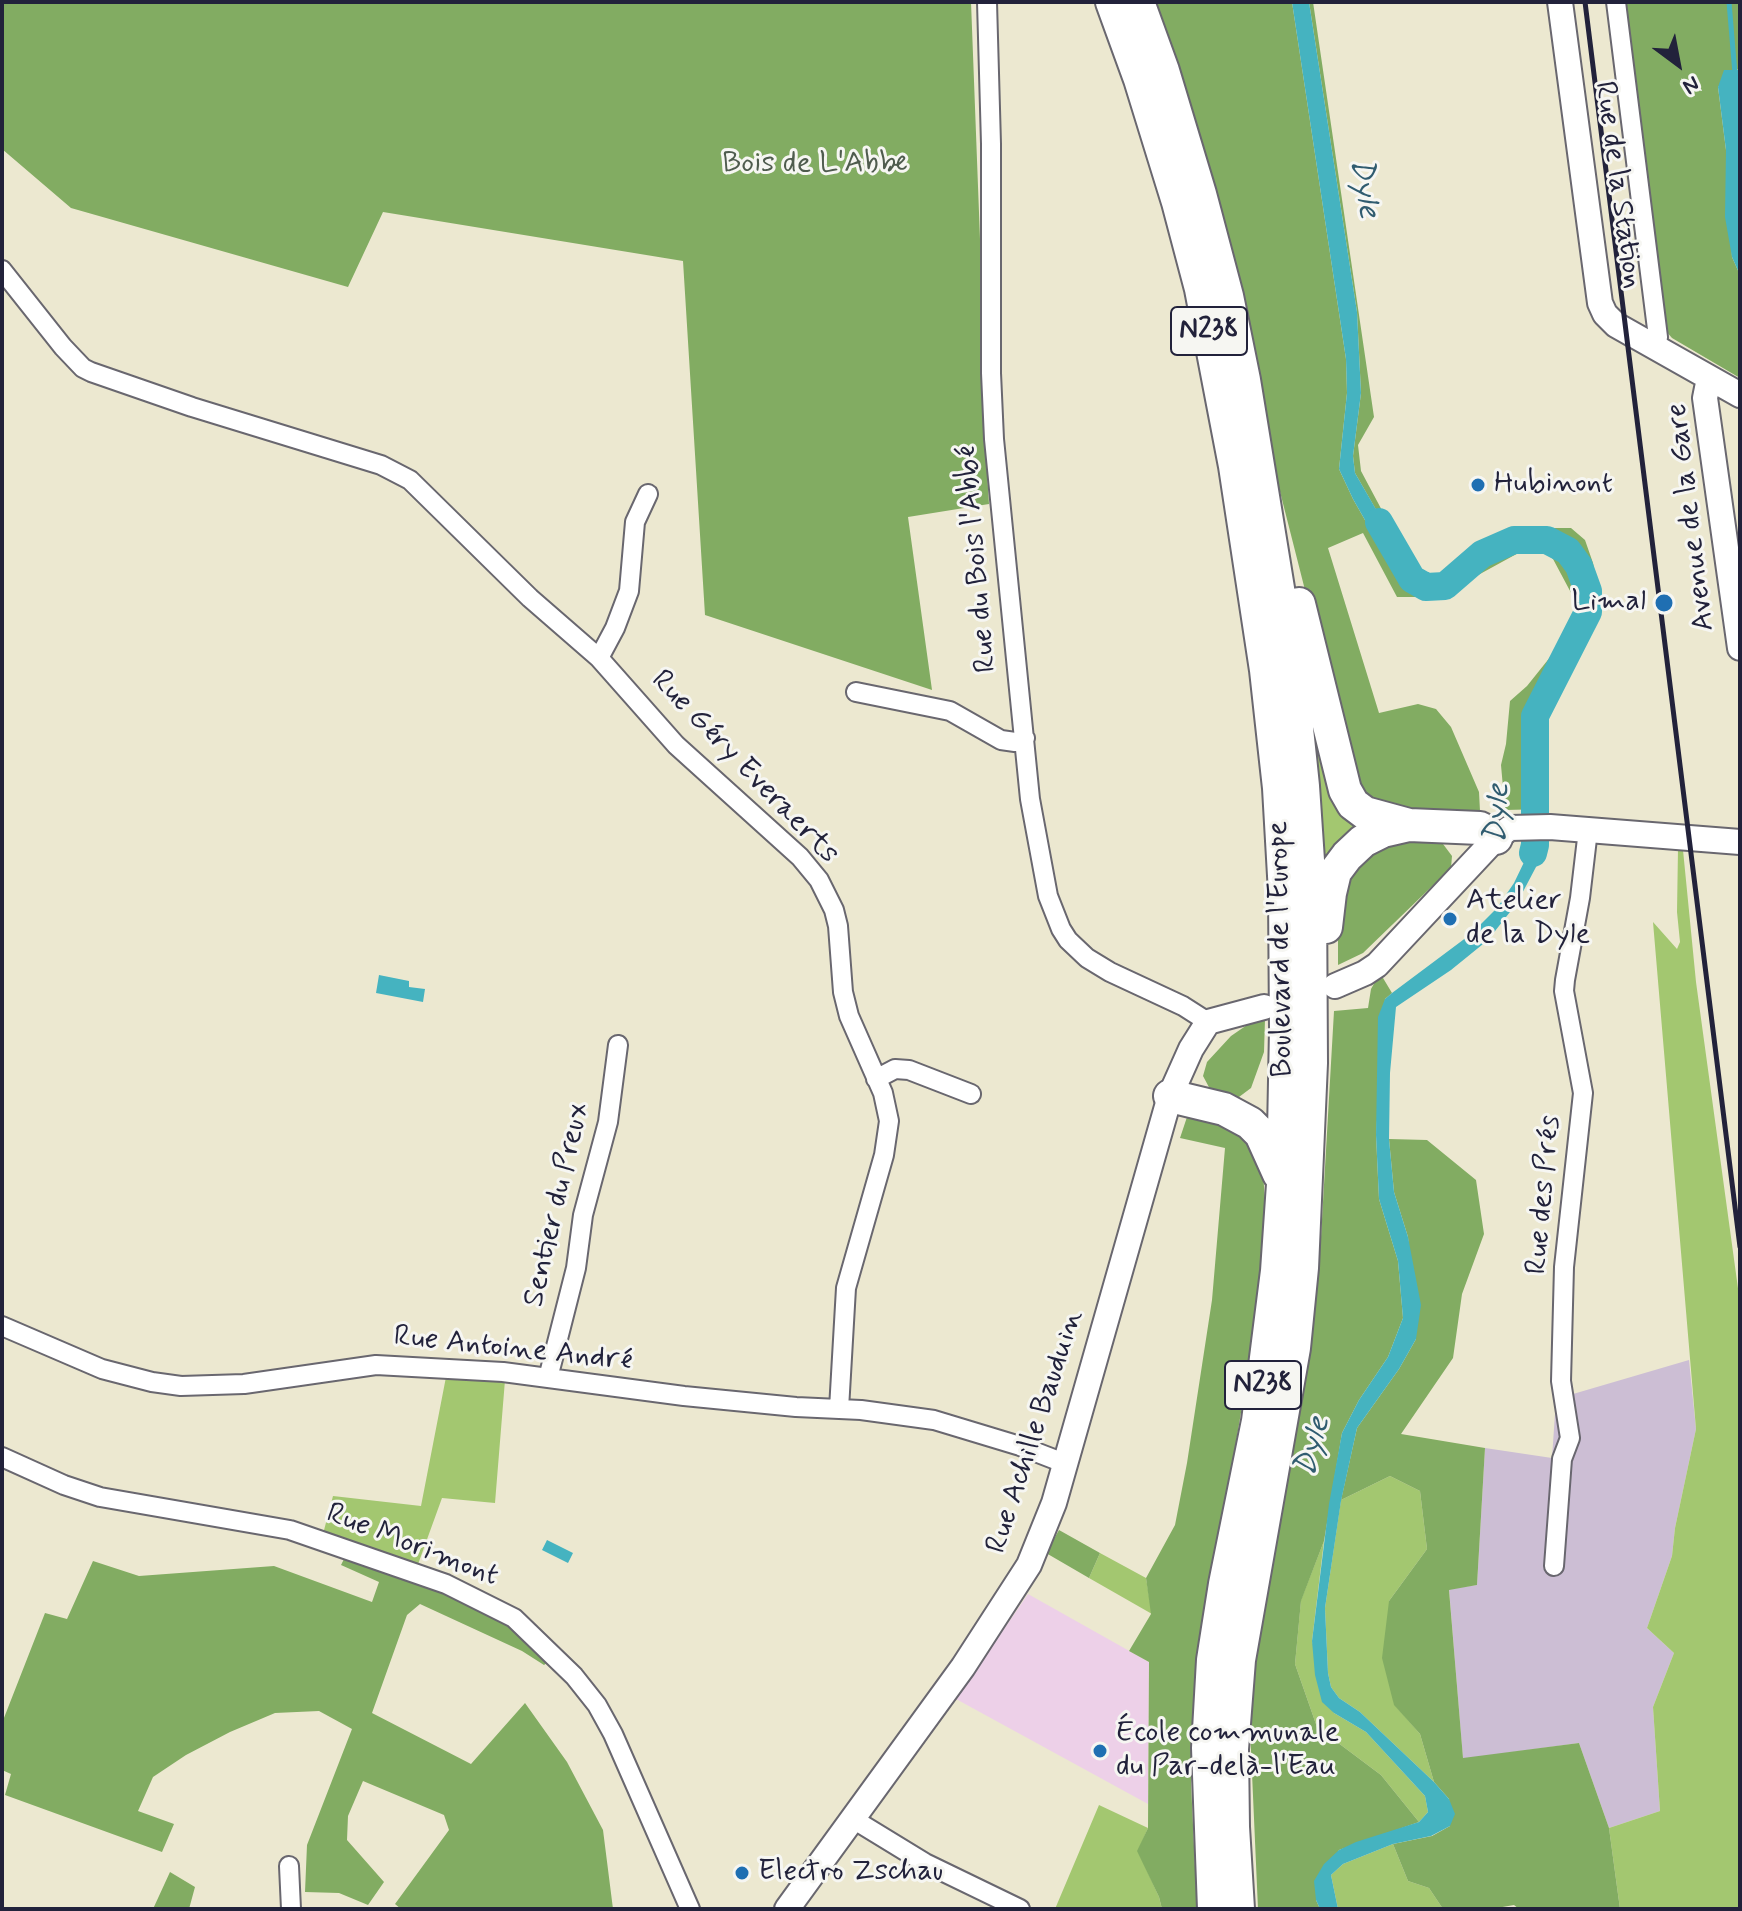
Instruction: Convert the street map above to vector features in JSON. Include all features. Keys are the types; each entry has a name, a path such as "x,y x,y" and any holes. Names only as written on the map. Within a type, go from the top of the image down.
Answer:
{"highway":[{"name":"Boulevard de l'Europe","path":"1112,2 1140,79 1201,289 1235,466 1266,670 1279,788 1285,893 1283,1184 1277,1271 1258,1421 1213,1660 1208,1748 1214,1909"},
{"name":"Boulevard de l'Europe","path":"1138,2 1192,166 1227,296 1244,380 1290,662 1324,977 1294,1348 1249,1590 1236,1690 1232,1780 1238,1909"},
{"path":"1274,567 1293,585 1345,790 1353,804 1365,813 1409,825 1480,828 1496,838"},
{"path":"1324,977 1330,893 1335,872 1363,841 1383,831 1409,825"},
{"path":"1224,1109 1247,1106 1262,1092 1271,1076 1286,1029"},
{"path":"1170,1096 1224,1109 1250,1123 1261,1134 1283,1184"}],"street":[{"name":"Rue du Bois l'Abbé","path":"987,2 991,144 991,373 1007,583 1030,799 1048,896 1068,940 1099,966 1183,1006 1208,1022"},
{"name":"Rue de la Station","path":"1560,2 1600,303 1605,314 1616,325 1740,395"},
{"path":"1616,2 1658,337 1656,347"},
{"name":"Rue Géry Everaerts","path":"2,270 83,368 192,407 381,465 402,475 429,497 540,607 599,658 676,745 800,857 819,880 834,910 838,926 843,992 849,1016 886,1103 889,1121 888,1139 846,1288 839,1409"},
{"name":"Avenue de la Gare","path":"1709,378 1705,398 1740,648"},
{"path":"599,658 629,591 635,522 648,494"},
{"path":"856,692 950,711 1001,740 1015,742 1025,738"},
{"path":"1324,977 1365,973 1377,965 1496,838 1510,828 1539,827 1740,842"},
{"name":"Rue des Prés","path":"1554,1566 1562,1459 1570,1438 1561,1381 1564,1267 1583,1093 1564,991 1588,830"},
{"path":"1208,1022 1264,1007"},
{"name":"Rue Achille Bauduin","path":"787,1909 1018,1587 1042,1537 1170,1096 1191,1049 1208,1022"},
{"name":"Sentier du Preux","path":"548,1378 568,1289 576,1268 583,1215 608,1122 618,1045"},
{"path":"876,1079 895,1069 909,1070 971,1094"},
{"name":"Rue Antoine André","path":"2,1327 102,1369 181,1386 244,1384 376,1365 503,1372 698,1398 839,1409"},
{"path":"839,1409 934,1420 1064,1463"},
{"name":"Rue Morimont","path":"2,1457 64,1485 100,1497 290,1530 446,1584 514,1618 574,1676 597,1705 613,1734 690,1909"},
{"path":"853,1819 925,1863 1020,1909"},
{"path":"289,1866 291,1909"}],"shaded area":[{"path":"1689,1360 1696,1429 1672,1556 1647,1628 1674,1653 1653,1707 1660,1811 1609,1828 1579,1743 1463,1759 1449,1589 1477,1585 1485,1448 1552,1458 1556,1399"},
{"name":"École communale du Par-delà-l'Eau","path":"1028,1594 1149,1662 1148,1804 956,1699"}],"green space":[{"name":"Bois de L'Abbe","path":"2,2 971,2 982,393 989,504 908,517 932,690 705,615 683,261 383,212 348,287 71,208 2,149"},
{"path":"1152,2 1292,2 1346,359 1347,393 1339,469 1386,557 1402,555 1355,473 1353,456 1361,393 1357,312 1309,2 1313,2 1374,417 1358,445 1361,471 1401,546 1426,575 1432,577 1442,576 1522,528 1571,528 1585,540 1598,590 1594,613 1549,707 1549,809 1505,810 1501,765 1510,701 1566,640 1577,604 1553,559 1540,547 1522,551 1438,597 1397,597 1363,533 1328,548 1379,713 1418,704 1436,709 1451,727 1479,792 1480,811 1388,808 1370,800 1354,783 1274,468 1233,257"},
{"path":"1622,2 1740,2 1740,70 1734,69 1718,87 1726,150 1732,257 1740,275 1740,378 1672,338 1665,330"},
{"path":"1305,658 1363,819 1321,880"},
{"path":"1440,840 1452,856 1451,868 1363,953 1338,965 1338,899 1343,878 1375,841"},
{"path":"1678,849 1683,850 1696,982 1740,1303 1740,1909 1620,1909 1609,1828 1660,1811 1653,1707 1674,1653 1647,1628 1672,1556 1696,1429 1653,922 1677,949 1680,942"},
{"path":"1380,973 1392,993 1385,999 1376,1135 1379,1199 1398,1261 1403,1318 1388,1357 1359,1400 1342,1433 1324,1541 1301,1601 1295,1664 1317,1727 1381,1775 1419,1822 1339,1850 1316,1900 1320,1909 1258,1909 1250,1728 1261,1610 1293,1446 1309,1343 1321,1237 1334,1011 1368,1008 1371,989"},
{"path":"1265,1019 1264,1052 1251,1088 1239,1097 1225,1097 1211,1091 1203,1076 1207,1062 1231,1036 1247,1025"},
{"path":"1187,1117 1231,1122 1262,1157 1265,1201 1258,1311 1197,1675 1191,1783 1197,1909 1162,1909 1137,1851 1148,1828 1149,1662 1129,1651 1151,1614 1146,1578 1175,1525 1212,1300 1225,1148 1180,1138"},
{"path":"1389,1139 1427,1140 1476,1180 1484,1234 1462,1294 1453,1358 1401,1434 1485,1448 1477,1585 1449,1590 1463,1758 1579,1743 1609,1828 1620,1909 1519,1909 1514,1905 1491,1909 1443,1909 1429,1888 1408,1881 1393,1844 1432,1836 1450,1826 1449,1799 1434,1782 1420,1734 1394,1705 1382,1658 1389,1601 1427,1549 1420,1491 1390,1476 1341,1500 1357,1428 1399,1369 1416,1339 1408,1237 1394,1192"},
{"path":"446,1377 505,1380 495,1503 442,1498 417,1567 323,1534 333,1496 421,1506"},
{"path":"1390,1476 1420,1491 1427,1549 1389,1601 1394,1704 1420,1734 1434,1782 1360,1712 1339,1698 1331,1687 1328,1673 1325,1608 1341,1500"},
{"path":"1059,1530 1100,1553 1089,1578 1046,1553"},
{"path":"1324,1541 1312,1641 1334,1713 1366,1732 1425,1796 1428,1812 1419,1822 1381,1775 1317,1727 1295,1664 1301,1600"},
{"path":"347,1553 484,1605 552,1659 544,1665 522,1651 420,1604 407,1615 372,1713 471,1764 525,1703 567,1762 603,1830 613,1909 401,1909 395,1904 449,1830 444,1815 363,1781 348,1816 347,1840 384,1882 368,1905 339,1893 305,1892 307,1845 352,1729 319,1711 275,1713 186,1755 153,1777 138,1811 174,1824 162,1852 5,1795 11,1774 2,1770 2,1723 45,1613 67,1619 93,1561 139,1576 274,1566 372,1602 379,1582 341,1565"},
{"path":"1100,1553 1146,1578 1152,1614 1089,1578"},
{"path":"1099,1805 1148,1828 1138,1851 1162,1909 1055,1909"},
{"path":"1393,1844 1408,1881 1429,1888 1443,1909 1338,1909 1331,1875 1343,1864"},
{"path":"170,1872 195,1887 189,1909 153,1909"}],"water":[{"path":"1292,2 1309,2 1357,312 1361,393 1353,456 1355,473 1403,556 1386,557 1339,469 1347,393 1346,359"},
{"path":"1724,70 1740,70 1740,275 1732,257 1725,217 1726,150 1718,87"},
{"path":"1530,838 1542,838 1536,867 1517,903 1488,940 1451,970 1396,1007 1390,1073 1389,1139 1394,1192 1408,1237 1421,1305 1416,1339 1399,1369 1357,1428 1341,1501 1325,1608 1331,1687 1339,1698 1360,1712 1434,1782 1449,1799 1455,1814 1450,1826 1431,1836 1393,1844 1343,1864 1331,1875 1338,1909 1320,1909 1314,1881 1324,1864 1339,1850 1419,1822 1428,1812 1425,1796 1366,1732 1322,1702 1315,1675 1312,1641 1329,1504 1342,1433 1359,1400 1388,1357 1403,1318 1398,1261 1379,1199 1376,1135 1378,1017 1385,999 1471,934 1497,908 1527,856"},
{"path":"379,975 409,981 409,987 425,989 423,1002 376,993"},
{"path":"547,1540 573,1553 568,1563 542,1550"}],"waterway":[{"path":"1729,2 1735,74"},
{"name":"Dyle","path":"1379,522 1412,579 1426,587 1445,586 1482,554 1514,540 1547,540 1568,551 1579,566 1588,591 1588,612 1535,716 1533,853"}],"railway":[{"path":"1585,2 1740,1247"}],"place":[{"name":"Hubinont","path":"1478,485"},
{"name":"Limal","path":"1664,603"},
{"name":"Atelier de la Dyle","path":"1450,919"},
{"name":"École communale du Par-delà-l'Eau","path":"1100,1751"},
{"name":"Electro Zschau","path":"742,1873"}]}
